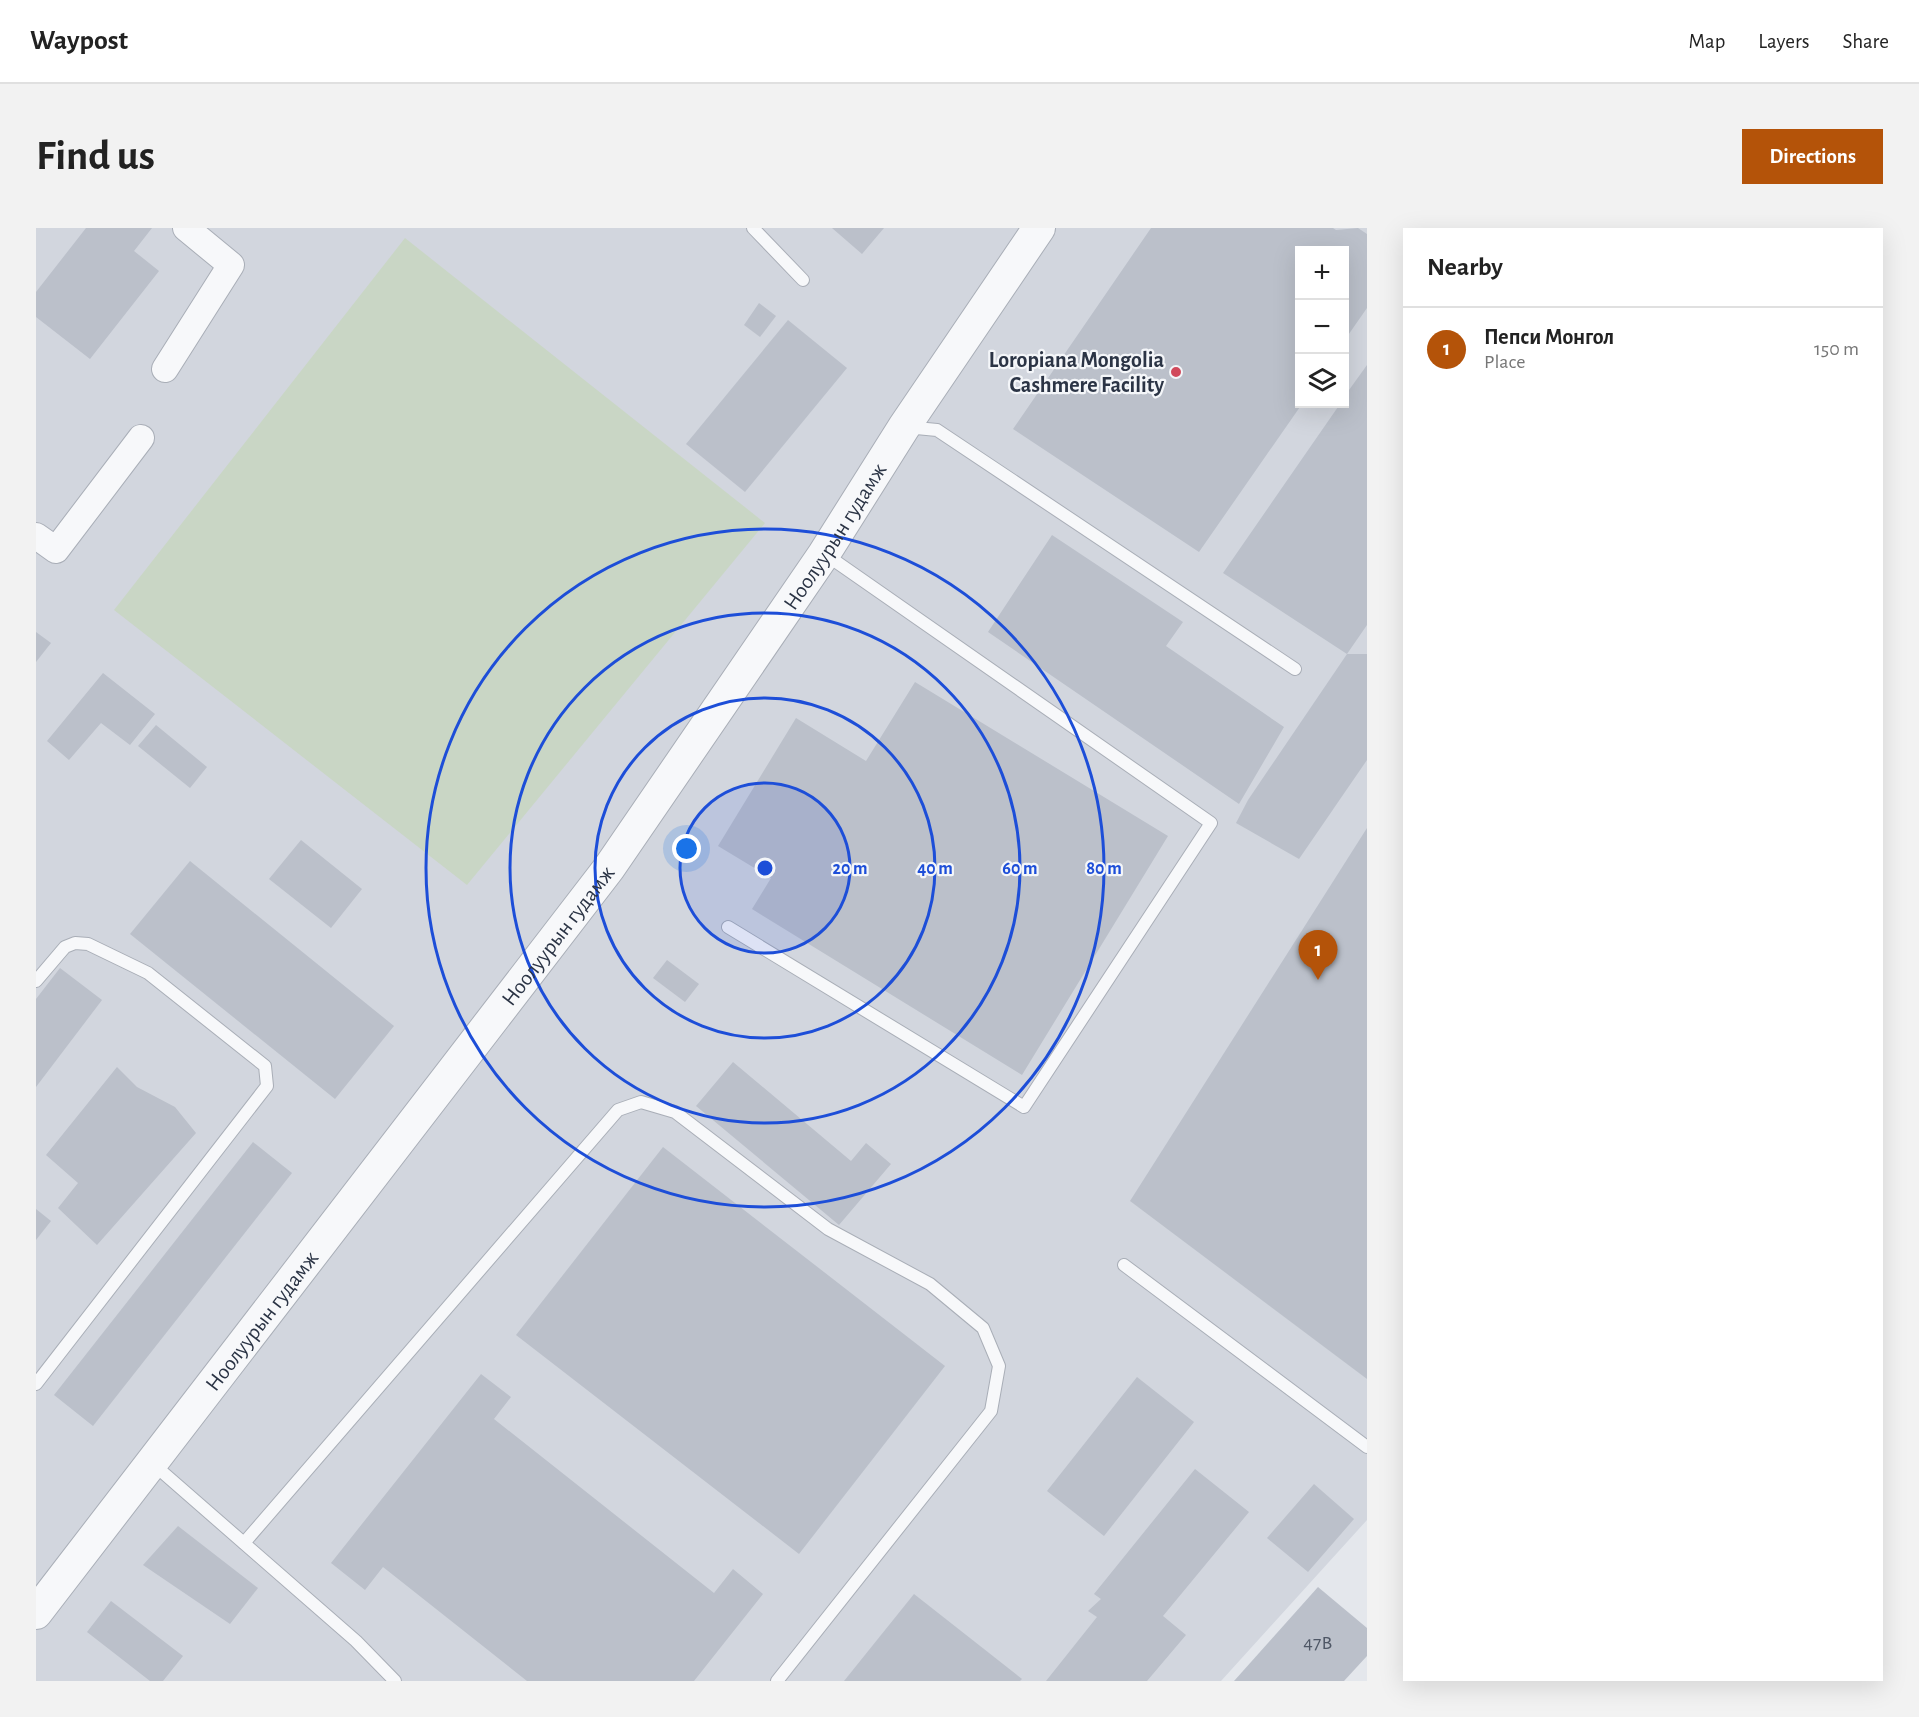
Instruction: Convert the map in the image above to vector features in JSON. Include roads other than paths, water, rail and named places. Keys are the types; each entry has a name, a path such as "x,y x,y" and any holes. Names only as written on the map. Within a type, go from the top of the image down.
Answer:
{"street":[{"path":"165,369 231,265 186,228"},
{"name":"Ноолуурын гудамж","path":"36,1613 609,868 824,554 904,427 1039,228"},
{"path":"36,536 56,550 141,438"}],"lane":[{"path":"753,228 803,280"},
{"path":"904,427 937,430 1295,669"},
{"path":"728,927 1024,1107 1211,823 824,554"},
{"path":"36,981 65,947 75,942 88,944 148,973 265,1066 268,1076 267,1086 36,1384"},
{"path":"244,1543 618,1110 641,1102 675,1112 828,1229 930,1284 983,1328 999,1366 991,1411 777,1681"},
{"path":"1124,1265 1367,1447"},
{"path":"151,1462 356,1641 395,1681"}],"place":[{"name":"Loropiana Mongolia Cashmere Facility","path":"1176,372"},
{"name":"Пепси Монгол","path":"1318,980"}]}
